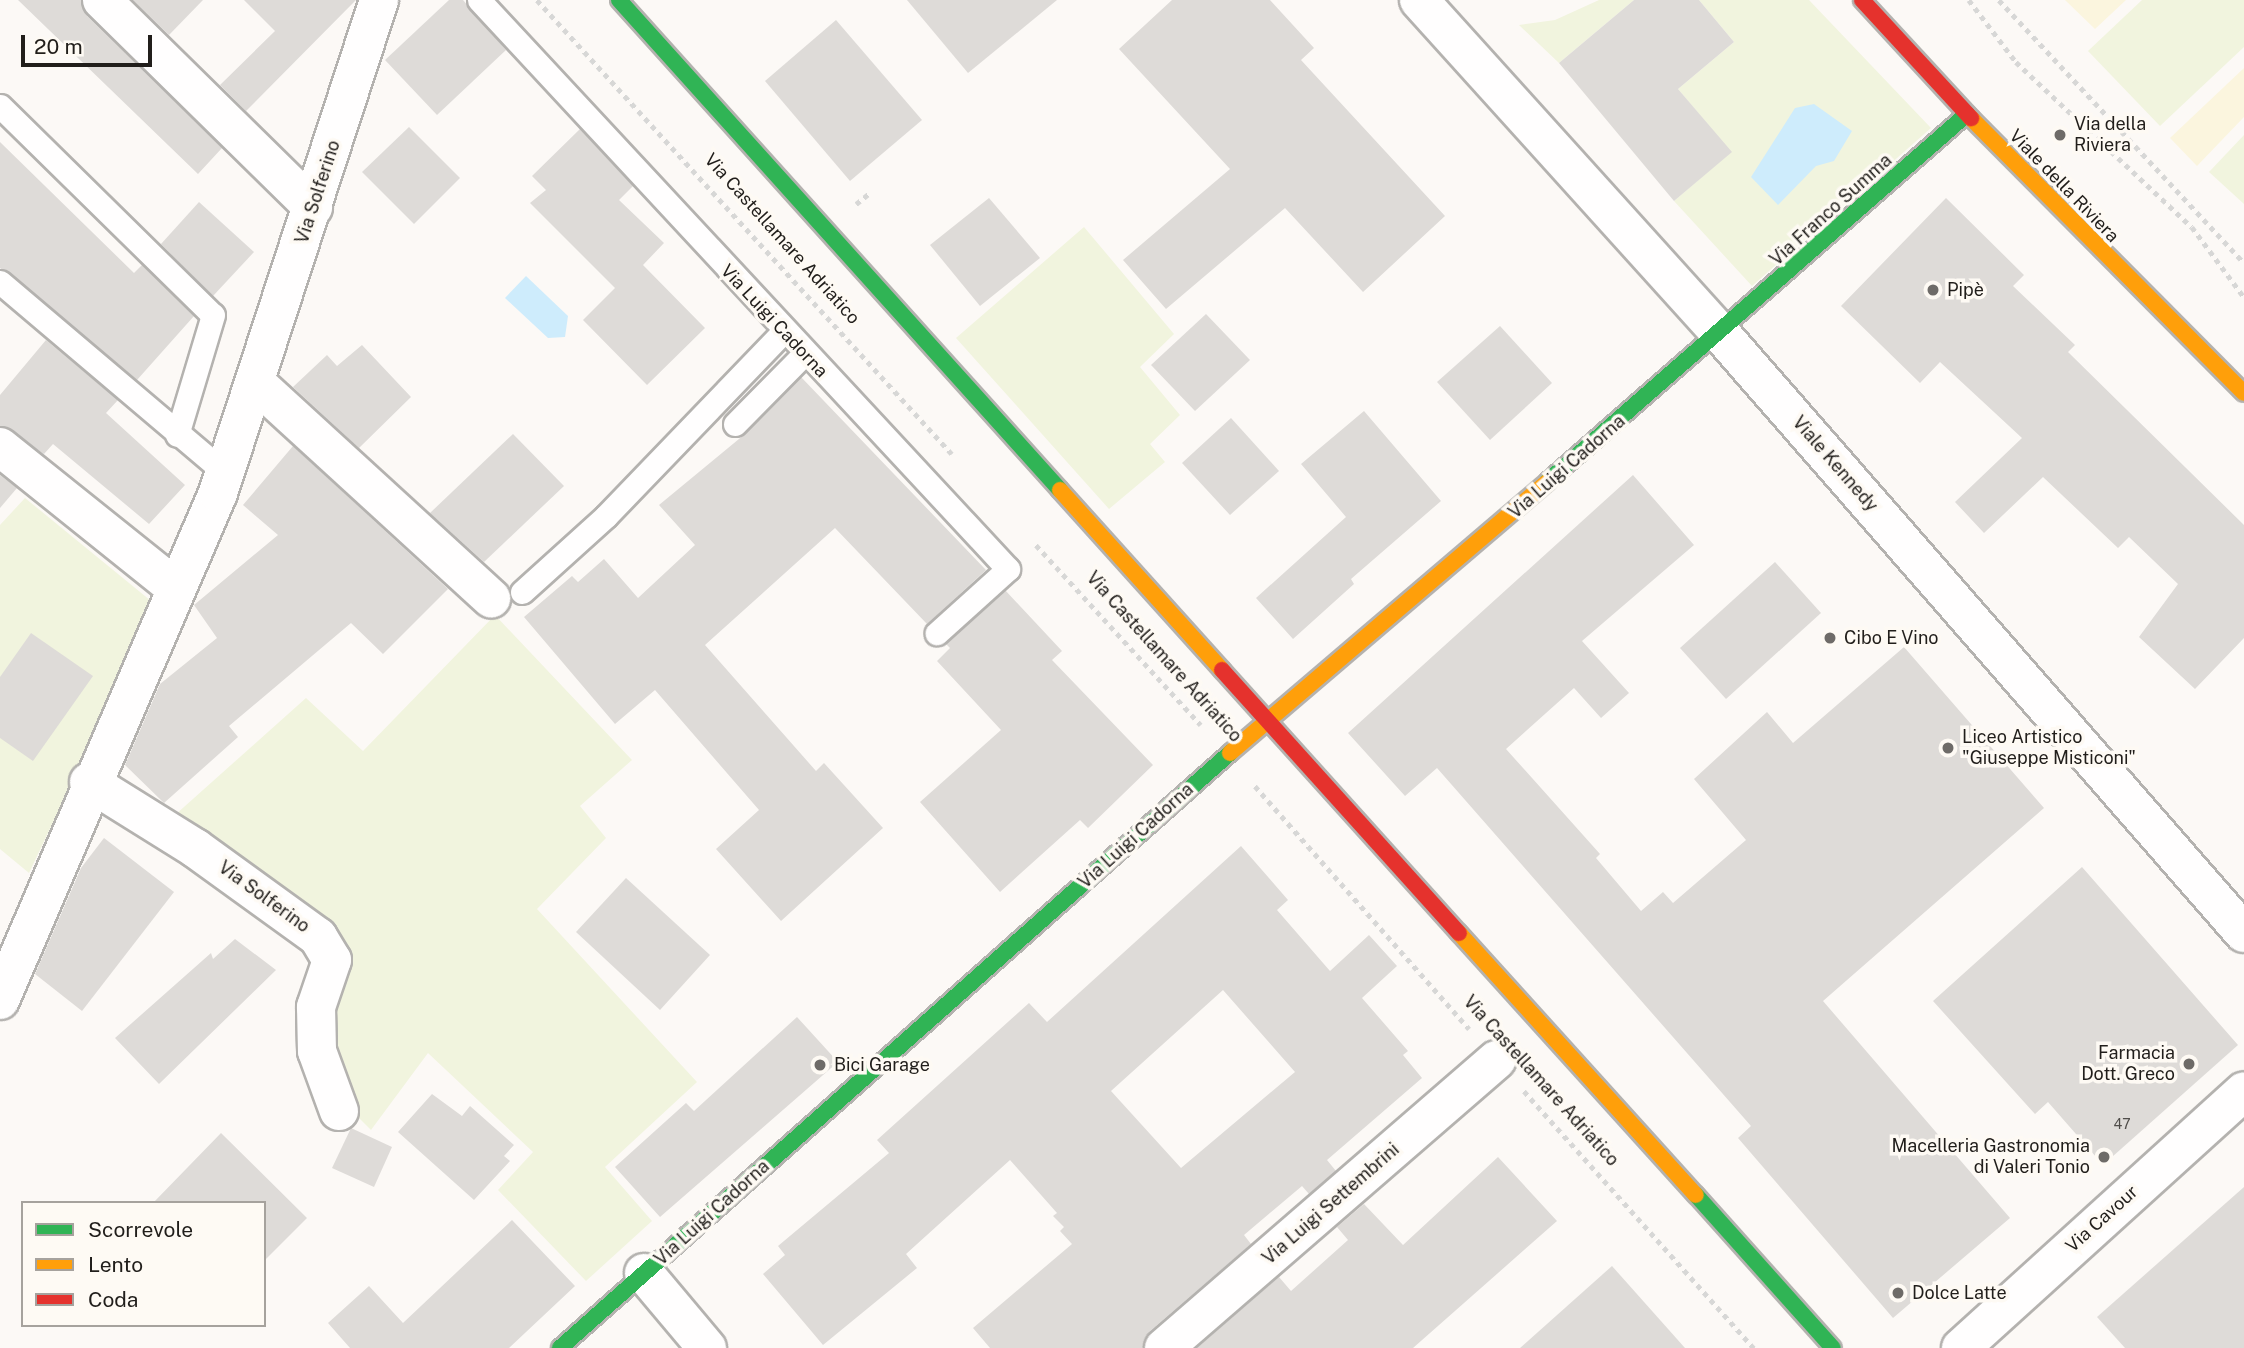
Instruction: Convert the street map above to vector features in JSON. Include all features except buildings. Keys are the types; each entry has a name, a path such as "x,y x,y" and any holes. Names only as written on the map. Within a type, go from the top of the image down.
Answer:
{"street":[{"path":"102,0 313,207"},
{"name":"Via Solferino","path":"0,1000 89,782 225,473 379,0"},
{"name":"Via Castellamare Adriatico","path":"620,0 1833,1348"},
{"name":"Viale Kennedy","path":"1419,0 1721,334 2244,933"},
{"name":"Viale della Riviera","path":"1862,0 1967,114 2244,393"},
{"name":"Via Franco Summa","path":"1721,334 1967,114"},
{"name":"Via Luigi Cadorna","path":"560,1348 1227,754 1269,723 1721,334"},
{"path":"256,383 507,595"},
{"path":"0,447 175,587"},
{"name":"Via Solferino","path":"89,782 195,848 318,937 332,960 316,1007 317,1051 339,1111"},
{"name":"Via Luigi Settembrini","path":"1164,1348 1497,1060"},
{"name":"Via Cavour","path":"1961,1348 2244,1091"},
{"path":"644,1273 707,1348"}],"lane":[{"name":"Via Luigi Cadorna","path":"479,0 804,354 1008,569 937,633"},
{"path":"0,106 213,314 177,435"},
{"path":"0,282 225,473"},
{"path":"507,595 606,516 784,331"},
{"path":"735,424 804,354"}],"path":[{"name":"Via Castellamare Adriatico","path":"537,0 957,459"},
{"path":"1969,0 2016,62 2192,226 2244,297"},
{"path":"1999,0 2244,263"},
{"name":"Via Castellamare Adriatico","path":"1032,540 1227,754 1754,1348"}],"green space":[{"path":"1599,0 1634,0 1559,63 1519,25 1555,20"},
{"path":"1699,0 1809,0 1931,128 1752,286 1674,201 1731,152 1678,89 1734,42"},
{"path":"2142,0 2244,0 2244,47 2160,126 2088,51"},
{"path":"2244,135 2244,204 2209,172"},
{"path":"1084,227 1174,334 1140,367 1180,415 1150,444 1165,462 1109,509 956,338"},
{"path":"25,498 156,605 29,873 0,849 0,525"},
{"path":"495,615 632,760 580,806 606,838 537,909 697,1082 605,1167 652,1221 586,1281 498,1190 533,1152 428,1053 371,1130 354,1113 333,1054 339,980 175,815 306,698 363,751"}],"sand":[{"path":"2065,0 2126,0 2095,29"},
{"path":"2244,68 2244,117 2197,166 2170,138"}],"water":[{"path":"1814,104 1852,131 1834,161 1816,166 1778,205 1751,177 1795,108"},
{"path":"526,276 568,316 565,337 548,338 505,298"}],"traffic: fast":[{"path":"619,0 1060,490"},
{"path":"1548,481 1967,114"},
{"path":"560,1348 1230,753"},
{"path":"1696,1195 1833,1348"}],"traffic: slow":[{"path":"1971,118 2244,393"},
{"path":"1230,753 1548,481"},
{"path":"1060,490 1222,670"},
{"path":"1459,933 1696,1195"}],"traffic: jam":[{"path":"1862,0 1971,118"},
{"path":"1222,670 1459,933"}],"place":[{"name":"Via della Riviera","path":"2060,135"},
{"name":"Pipè","path":"1933,290"},
{"name":"Cibo E Vino","path":"1830,638"},
{"name":"Liceo Artistico \"Giuseppe Misticoni\"","path":"1948,748"},
{"name":"Farmacia Dott. Greco","path":"2189,1064"},
{"name":"Bici Garage","path":"820,1065"},
{"name":"Macelleria Gastronomia di Valeri Tonio","path":"2104,1157"},
{"name":"Dolce Latte","path":"1898,1293"}]}
